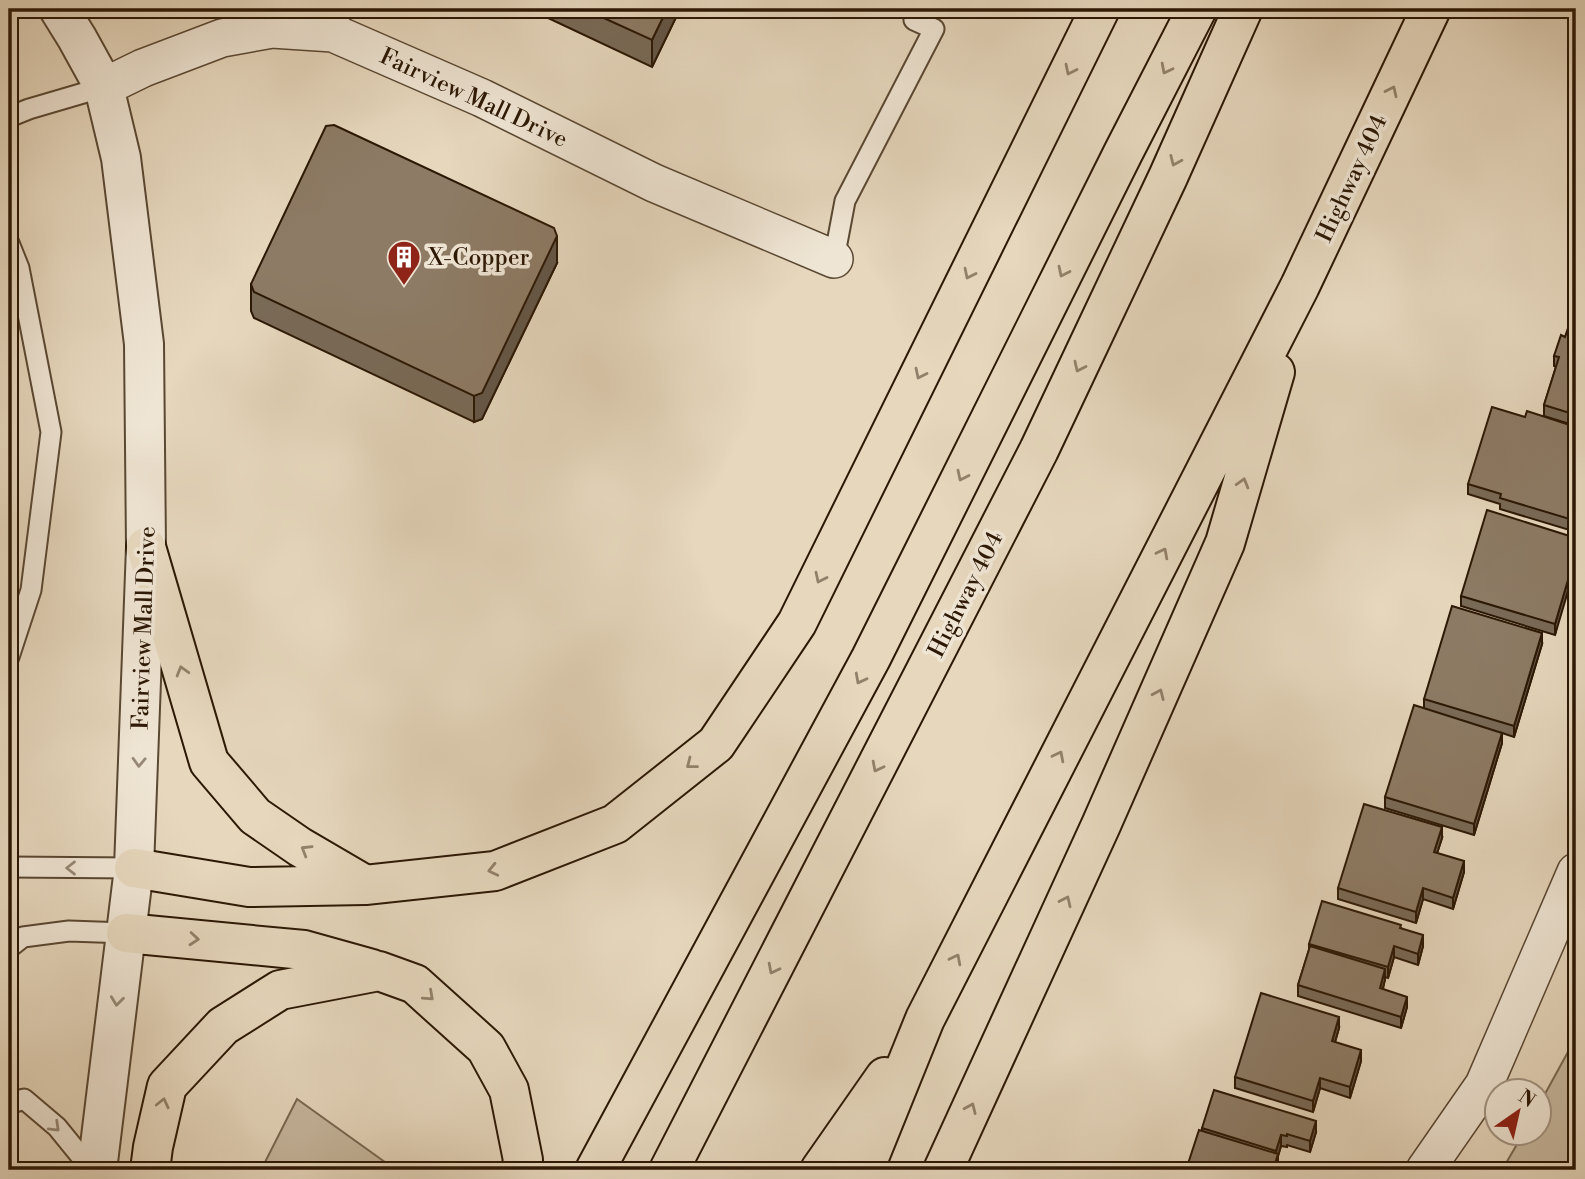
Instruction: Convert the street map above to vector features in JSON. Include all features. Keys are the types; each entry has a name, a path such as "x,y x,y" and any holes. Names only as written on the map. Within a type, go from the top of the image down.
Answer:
{"highway":[{"path":"134,868 250,887 365,885 495,871 615,824 716,744 797,623 1100,9"},
{"path":"595,1170 872,658 1197,9"},
{"name":"Highway 404","path":"669,1170 1040,450 1168,177 1242,9"},
{"name":"Highway 404","path":"864,1170 925,1019 1300,286 1431,9"},
{"path":"943,1170 1101,825 1225,544 1300,286"},
{"path":"146,547 209,762 255,816 300,847 365,885"},
{"path":"126,933 304,950 415,984 486,1048 509,1090 523,1160 521,1170"},
{"path":"150,1170 167,1086 223,1026 280,990 379,971"},
{"name":"Highway 404","path":"820,1170 925,1019"}],"street":[{"name":"Fairview Mall Drive","path":"59,9 104,88 121,158 144,344 146,547 134,868 94,1170"},
{"name":"Fairview Mall Drive","path":"104,88 144,68 222,38 338,21 482,98 654,183 834,259"},
{"path":"1425,1170 1484,1085 1576,872"}],"lane":[{"path":"834,259 845,201 934,29 914,20"},
{"path":"9,117 104,88"},
{"path":"9,243 19,268 51,432 31,590 9,657"},
{"path":"9,867 134,868"},
{"path":"9,948 23,937 69,931 126,933"},
{"path":"9,1104 24,1099 58,1127 94,1170"}],"shaded area":[{"path":"1576,1031 1576,1170 1502,1170 1515,1148 1554,1148 1554,1078"},
{"path":"297,1099 396,1170 261,1170"}],"building":[{"path":"584,9 667,9 652,40"},
{"name":"X-Copper","path":"334,125 554,228 557,236 482,393 474,396 254,292 251,284 326,126"},
{"path":"1573,313 1576,314 1576,415 1544,405 1559,357 1554,356 1561,335 1565,337"},
{"path":"1492,407 1525,417 1527,411 1576,427 1576,521 1500,498 1501,494 1468,484"},
{"path":"1487,510 1576,538 1576,553 1555,624 1461,596"},
{"path":"1452,606 1542,633 1514,726 1424,699"},
{"path":"1414,705 1502,733 1474,824 1385,797"},
{"path":"1364,804 1442,827 1434,852 1464,861 1453,898 1423,888 1416,912 1338,888"},
{"path":"1322,901 1401,925 1400,928 1423,935 1418,954 1394,946 1388,967 1309,944"},
{"path":"1310,946 1385,969 1380,988 1407,997 1401,1017 1298,985"},
{"path":"1261,993 1339,1017 1332,1041 1361,1050 1350,1087 1320,1078 1313,1101 1235,1077"},
{"path":"1214,1090 1316,1121 1310,1141 1287,1134 1281,1135 1276,1151 1202,1128"},
{"path":"1199,1130 1278,1154 1273,1170 1186,1170"}],"place":[{"name":"X-Copper","path":"404,287"}]}
